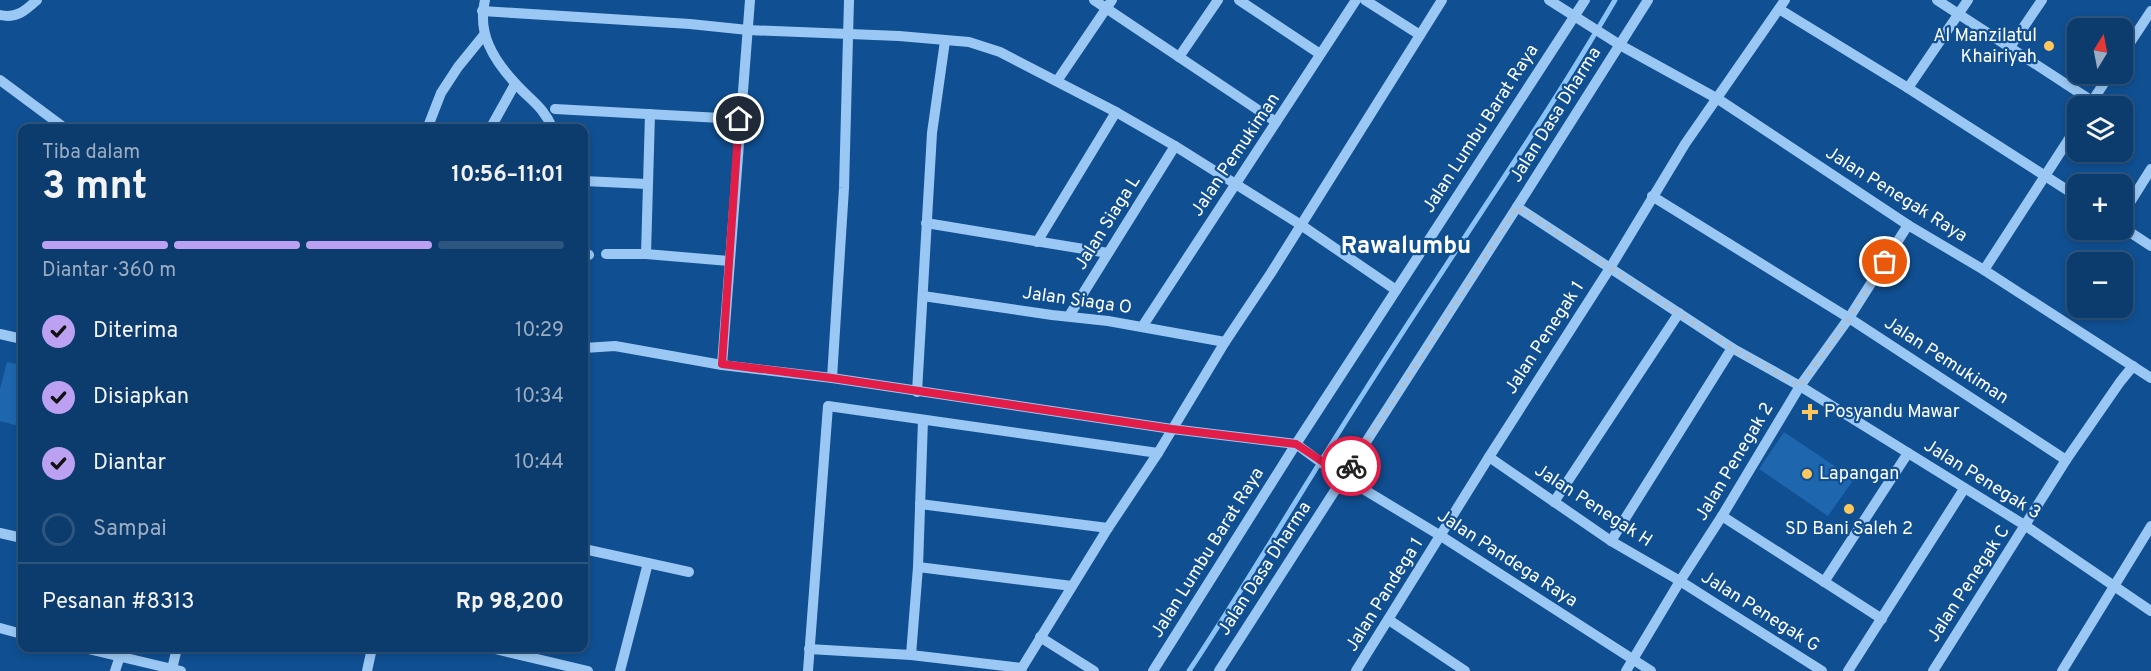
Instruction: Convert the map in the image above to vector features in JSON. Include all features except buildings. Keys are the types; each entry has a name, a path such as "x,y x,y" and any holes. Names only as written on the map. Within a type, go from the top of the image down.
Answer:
{"street":[{"path":"0,15 6,17 21,14 37,0"},
{"path":"722,364 739,119 750,0"},
{"path":"832,378 844,188 849,0"},
{"path":"1094,0 1109,4 1179,57 1276,122"},
{"path":"1179,57 1218,0"},
{"path":"1239,0 1320,54"},
{"name":"Jalan Pemukiman","path":"1143,327 1356,0"},
{"path":"1365,0 1420,35"},
{"path":"809,649 911,655 1021,670 1108,528 1158,453 1225,342 1272,273 1442,0"},
{"name":"Jalan Penegak Raya","path":"1549,0 1620,45 1718,99 1908,225 1984,270 2151,378"},
{"name":"Jalan Lumbu Barat Raya","path":"1153,671 1396,290 1579,19 1585,0"},
{"name":"Jalan Dasa Dharma","path":"1219,671 1648,0"},
{"path":"1937,0 2080,96"},
{"path":"1911,85 1968,0"},
{"path":"2010,47 2042,0"},
{"path":"1057,81 1109,4"},
{"path":"1782,5 1911,85 2067,189"},
{"name":"Jalan Penegak 1","path":"1441,536 1610,268 1685,144 1782,5"},
{"path":"551,124 542,108 515,84 493,56 484,35 484,6 748,30 848,36 899,36 969,42 1000,52 1116,111 1301,225 1396,290"},
{"path":"2133,38 2151,11"},
{"path":"429,124 441,93 458,67 484,35"},
{"path":"917,392 932,133 945,40"},
{"path":"0,80 59,124"},
{"path":"493,124 515,84"},
{"path":"555,109 739,119"},
{"path":"1037,242 1116,111"},
{"path":"646,254 650,114"},
{"path":"1984,270 2067,142"},
{"name":"Jalan Siaga L","path":"1069,316 1175,146"},
{"path":"2133,197 2151,169"},
{"path":"588,181 647,184"},
{"name":"Jalan Pemukiman","path":"1652,196 1849,318 2066,460"},
{"name":"Jalan Penegak 3","path":"1517,207 1732,348 1800,386 2026,526 2151,611"},
{"path":"926,223 1108,254"},
{"name":"Jalan Penegak 2","path":"1626,671 1800,386 1849,318 1908,225"},
{"path":"2133,234 2151,246"},
{"path":"606,254 646,254 729,261"},
{"name":"Jalan Siaga O","path":"923,296 1143,327 1225,342"},
{"path":"1554,502 1679,313"},
{"path":"0,334 18,338"},
{"path":"588,348 615,346 722,364 832,378 1172,429 1296,444"},
{"path":"1611,541 1732,348"},
{"name":"Jalan Penegak C","path":"1933,671 2066,460 2133,366"},
{"path":"808,671 828,406 1158,453"},
{"path":"911,655 918,567 923,420"},
{"name":"Jalan Pandega Raya","path":"1296,444 1330,469 1441,536 1651,671"},
{"path":"1824,582 1908,453"},
{"name":"Jalan Penegak H","path":"1489,457 1611,541 1680,581"},
{"path":"1848,671 1964,489"},
{"path":"920,504 1108,528"},
{"path":"1722,516 1882,619"},
{"path":"2062,671 2151,526"},
{"path":"0,533 18,537"},
{"name":"Jalan Pandega 1","path":"1356,671 1441,536"},
{"path":"588,550 689,572"},
{"path":"620,671 648,563"},
{"path":"918,567 1072,586"},
{"name":"Jalan Penegak G","path":"1680,581 1822,671"},
{"path":"1389,620 1465,671"},
{"path":"0,628 18,632"},
{"path":"1040,637 1094,671"},
{"path":"102,652 177,670 177,652"},
{"path":"367,671 371,652"},
{"path":"517,652 588,671"},
{"path":"116,671 120,656"}],"shaded area":[{"path":"7,362 18,364 18,426 0,421 0,389"},
{"name":"Lapangan","path":"1784,432 1854,479 1828,516 1759,469"}],"waterway":[{"path":"1189,671 1394,345 1554,100 1615,0"}],"way so far":[{"path":"1351,466 1517,207 1732,348 1800,386 1849,318 1885,262"}],"place":[{"name":"Al Manzilatul Khairiyah","path":"2049,46"},
{"name":"Posyandu Mawar","path":"1810,412"},
{"name":"Lapangan","path":"1807,474"},
{"name":"SD Bani Saleh 2","path":"1849,509"}],"district":[{"name":"Rawalumbu","path":"1406,247"}],"route":[{"path":"739,119 722,364 832,378 1172,429 1296,444 1330,469 1344,476 1351,466"}]}
